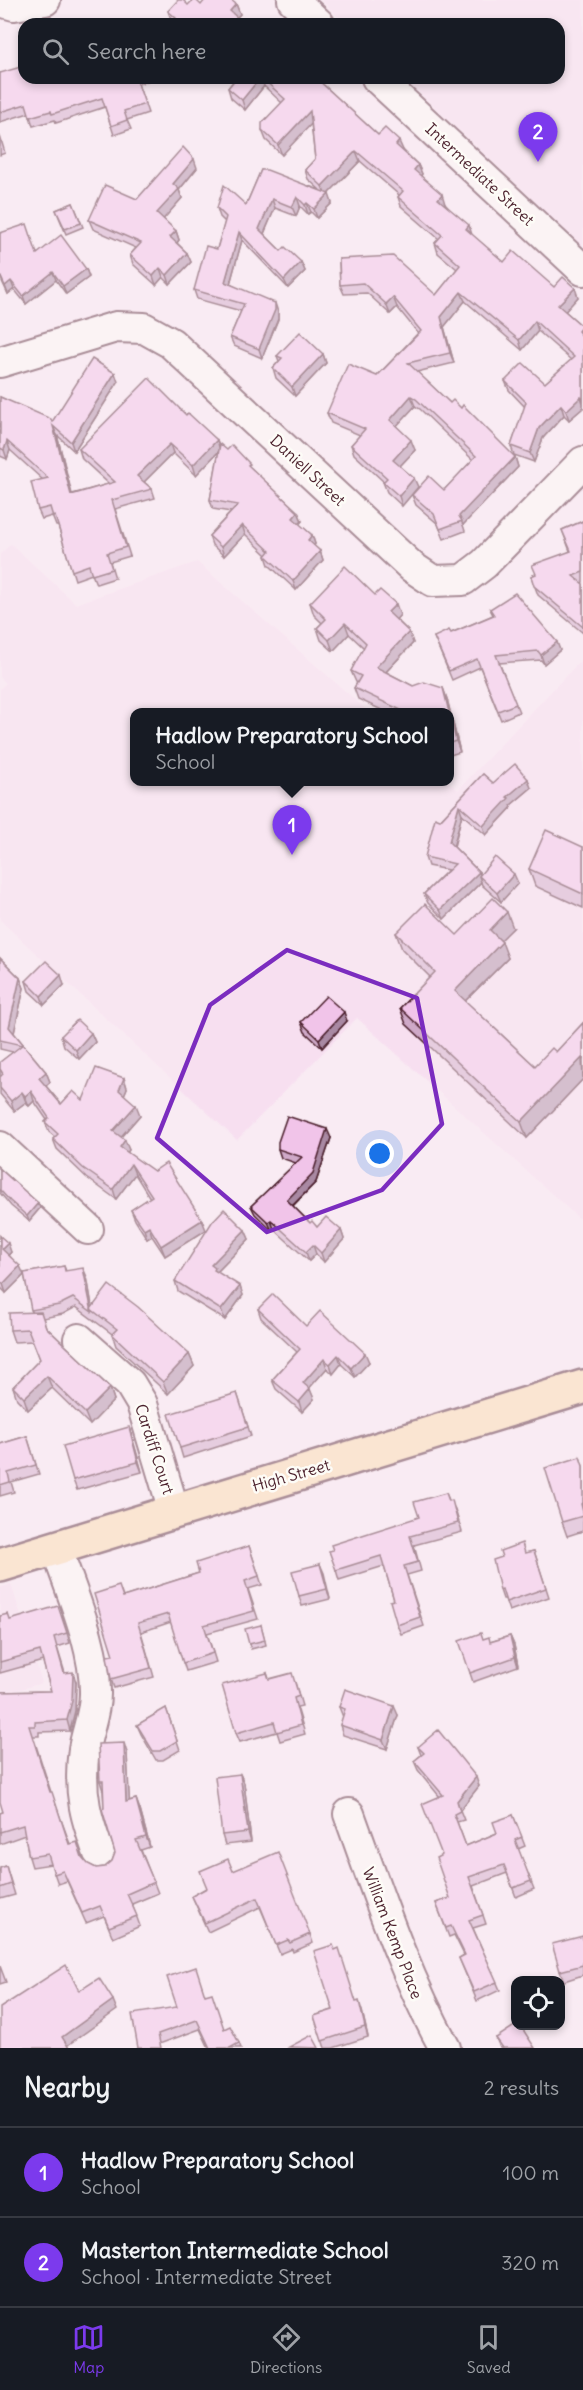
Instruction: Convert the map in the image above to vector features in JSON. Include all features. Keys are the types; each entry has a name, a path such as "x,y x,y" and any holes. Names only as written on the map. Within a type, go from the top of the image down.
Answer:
{"highway":[{"name":"High Street","path":"0,1565 583,1387"}],"street":[{"path":"0,1 14,5 45,0"},
{"path":"293,0 312,18"},
{"name":"Intermediate Street","path":"383,84 583,270"},
{"name":"Daniell Street","path":"0,362 116,327 144,328 171,343 412,567 433,581 463,580 484,564 583,462"},
{"path":"0,1148 88,1229"},
{"name":"Cardiff Court","path":"79,1339 130,1384 142,1404 174,1510"},
{"path":"56,1547 87,1643 93,1670 95,1696 84,1748 82,1784 84,1810 102,1861"},
{"name":"William Kemp Place","path":"349,1814 399,1952 422,2006 445,2048"}],"highlighted area":[{"path":"287,950 417,998 442,1124 382,1190 267,1232 157,1138 210,1005"}],"shaded area":[{"path":"321,0 583,0 583,246 410,84 565,84 565,18 340,18"},
{"path":"11,544 76,604 197,562 364,708 130,708 130,786 453,786 458,790 583,658 583,1222 357,1018 237,1140 0,920 0,689 6,683 0,677 0,554"},
{"path":"11,1584 42,1683 0,1695 0,1588"}],"building":[{"path":"178,0 183,0 188,5 196,0 201,5 205,0 231,0 236,4 230,11 238,18 176,18 168,11"},
{"path":"18,68 18,84 138,84 145,104 124,111 127,120 111,126 102,98 52,114 51,111 30,117 26,104 0,112 0,73"},
{"path":"231,84 255,84 242,100 228,88"},
{"path":"269,84 323,84 378,135 385,128 399,141 396,145 418,165 414,170 442,194 438,199 469,225 466,229 504,262 513,251 554,287 563,277 575,288 558,305 582,326 578,331 583,337 583,400 581,397 566,411 561,405 539,428 530,453 511,446 526,402 505,381 523,363 545,383 574,357 535,321 519,340 461,292 441,317 450,353 408,363 450,403 453,400 461,408 463,405 515,457 459,516 462,521 440,529 434,514 412,495 429,476 444,490 476,456 416,399 411,396 390,420 411,440 393,460 414,478 399,496 383,482 387,478 351,445 365,429 327,413 348,364 377,376 421,331 393,297 386,304 363,283 340,285 339,259 393,256 436,295 460,265 435,243 442,235 398,197 403,191 356,151 322,186 305,170 315,159 310,111 278,145 262,130 262,123 285,99"},
{"path":"183,147 194,159 173,184 179,189 157,213 176,231 170,237 187,253 167,275 160,268 153,276 130,255 141,243 89,220 105,185 137,199"},
{"path":"261,170 267,170 329,194 314,209 307,203 305,205 297,197 292,207 272,199 259,229 281,251 285,247 301,262 284,280 239,232 225,282 275,303 275,310 259,349 230,337 244,304 194,290 206,246 217,249 226,217 217,208 224,185 246,205"},
{"path":"73,203 81,223 65,229 56,210"},
{"path":"27,224 37,254 61,235 86,269 63,286 53,272 23,296 11,281 5,286 0,275 0,233"},
{"path":"300,332 323,354 292,387 273,368 282,358 277,356"},
{"path":"92,359 115,373 71,442 53,426 71,495 115,482 79,449 149,378 186,415 188,413 217,440 193,465 170,444 137,476 152,489 112,500 126,547 107,553 112,569 92,575 89,565 72,571 55,516 53,517 50,507 38,510 31,482 48,478 7,441 4,450 0,448 0,397 51,419 52,422"},
{"path":"220,444 227,450 232,445 250,464 248,465 298,512 293,518 312,535 308,540 320,551 293,581 266,556 270,551 242,525 221,547 209,536 238,505 210,500"},
{"path":"583,521 583,572 573,576 583,584 583,627 534,586 531,576 536,574 532,565 571,551 562,530"},
{"path":"345,566 375,595 380,590 396,604 388,612 409,632 376,667 413,686 424,682 443,688 448,708 396,708 354,688 361,676 351,671 366,643 345,623 329,640 317,628 326,619 310,603"},
{"path":"515,593 557,642 541,655 538,651 496,655 516,704 498,711 477,659 449,671 434,637 449,630 451,633 494,615 490,609"},
{"path":"515,764 528,779 507,797 509,798 483,826 459,805 449,842 479,872 440,910 424,894 455,864 425,857 435,818 440,820 483,774 493,783"},
{"path":"546,830 583,847 583,894 529,869"},
{"path":"495,857 514,874 497,893 479,876"},
{"path":"493,898 507,912 490,930 502,942 455,991 535,1066 552,1048 556,1052 583,1023 583,1059 521,1122 400,1008 435,972 396,933 425,904 457,935"},
{"path":"0,958 20,978 9,1027 46,1072 39,1078 61,1104 73,1091 83,1100 96,1068 124,1078 119,1090 136,1105 113,1131 125,1140 120,1147 154,1171 166,1163 202,1220 161,1246 149,1226 144,1229 131,1210 152,1196 131,1164 113,1189 83,1168 53,1139 58,1134 45,1122 49,1118 31,1091 25,1096 22,1092 11,1101 0,1088 0,1077 3,1074 0,1062 22,1045 0,1040"},
{"path":"46,961 61,975 41,996 26,981"},
{"path":"326,996 344,1012 319,1039 301,1022"},
{"path":"77,1020 91,1033 76,1050 61,1036"},
{"path":"287,1116 327,1129 313,1173 287,1200 317,1227 326,1217 341,1230 321,1253 313,1245 306,1252 271,1220 268,1222 251,1206 302,1157 278,1149 278,1142"},
{"path":"0,1169 38,1203 27,1216 0,1190"},
{"path":"224,1209 245,1230 211,1265 215,1268 214,1270 240,1286 221,1310 175,1281 212,1222"},
{"path":"0,1236 8,1243 2,1249 20,1266 3,1284 0,1281"},
{"path":"64,1266 65,1271 83,1268 92,1312 73,1298 59,1305 31,1310 24,1273"},
{"path":"109,1285 138,1307 189,1354 163,1382 112,1334 117,1329 91,1309"},
{"path":"273,1294 306,1326 320,1311 365,1353 351,1368 338,1355 330,1364 324,1359 303,1383 310,1389 299,1402 272,1380 300,1349 258,1309"},
{"path":"41,1312 46,1327 110,1388 85,1413 47,1376 24,1398 13,1387 40,1359 28,1329 10,1330 9,1313"},
{"path":"237,1393 248,1427 180,1448 169,1414"},
{"path":"129,1427 138,1462 73,1480 63,1446"},
{"path":"27,1436 36,1465 8,1473 10,1482 0,1485 0,1444"},
{"path":"580,1457 583,1466 583,1503 581,1504 583,1516 562,1522 545,1468"},
{"path":"446,1493 449,1501 452,1500 458,1523 410,1536 418,1562 404,1566 420,1617 397,1625 390,1601 394,1600 381,1556 336,1570 329,1551 333,1550 331,1545 419,1517 414,1502"},
{"path":"522,1543 525,1553 534,1551 546,1588 506,1602 502,1589 500,1590 493,1560 502,1557 500,1551"},
{"path":"249,1546 259,1576 245,1581 254,1611 204,1625 213,1653 183,1663 168,1614 138,1623 151,1668 111,1679 107,1656 113,1655 94,1594 119,1586 123,1597 199,1573 196,1563"},
{"path":"320,1564 327,1589 299,1596 292,1571"},
{"path":"58,1606 67,1633 54,1637 64,1673 73,1672 72,1701 67,1720 35,1722 35,1726 29,1726 50,1792 52,1792 69,1844 77,1842 82,1857 88,1864 96,1868 105,1867 112,1861 115,1853 102,1809 104,1808 103,1781 100,1781 98,1744 124,1743 126,1802 136,1799 146,1837 136,1840 154,1882 127,1894 137,1916 109,1927 100,1906 82,1913 63,1871 54,1874 48,1854 29,1857 23,1825 0,1832 0,1813 3,1812 0,1802 0,1692 51,1691 40,1651 0,1662 0,1616 8,1614 10,1620"},
{"path":"261,1625 265,1640 249,1644 245,1629"},
{"path":"481,1633 483,1639 489,1637 490,1642 510,1636 515,1657 470,1673 459,1641"},
{"path":"267,1673 269,1679 292,1673 299,1696 294,1698 301,1725 277,1732 274,1722 236,1733 222,1685"},
{"path":"345,1689 394,1706 383,1740 340,1725 345,1709 339,1707"},
{"path":"166,1708 177,1741 160,1751 153,1751 137,1725"},
{"path":"438,1730 476,1777 457,1801 460,1811 454,1814 466,1846 497,1833 493,1822 513,1815 522,1837 515,1840 531,1881 513,1888 504,1865 469,1877 483,1915 469,1920 497,1982 474,1992 459,1958 465,1955 451,1926 446,1928 436,1903 450,1898 436,1858 442,1855 422,1804 443,1795 414,1761 424,1753 418,1747"},
{"path":"240,1774 248,1832 222,1835 215,1777"},
{"path":"278,1852 310,1934 290,1943 288,1940 276,1945 257,1898 205,1923 192,1896 207,1888 200,1871 228,1859 233,1871"},
{"path":"6,1866 11,1884 0,1888 0,1868"},
{"path":"583,1936 583,1965 560,1971 552,1944"},
{"path":"333,1945 335,1950 339,1948 356,2002 359,2001 365,2027 322,2041 314,2016 333,2010 314,1951"},
{"path":"66,1965 79,1991 99,1978 113,2000 62,2037 69,2048 0,2048 0,2008"},
{"path":"196,1967 205,1995 212,1993 224,2029 230,2026 239,2043 230,2048 210,2048 197,2020 158,2034 161,2048 138,2048 132,2014 177,2007 167,1977"},
{"path":"511,2028 523,2030 535,2048 503,2048 496,2038"},
{"path":"312,2035 319,2048 289,2047"}],"place":[{"name":"Masterton Intermediate School","path":"538,162"},
{"name":"Hadlow Preparatory School","path":"292,855"}]}
